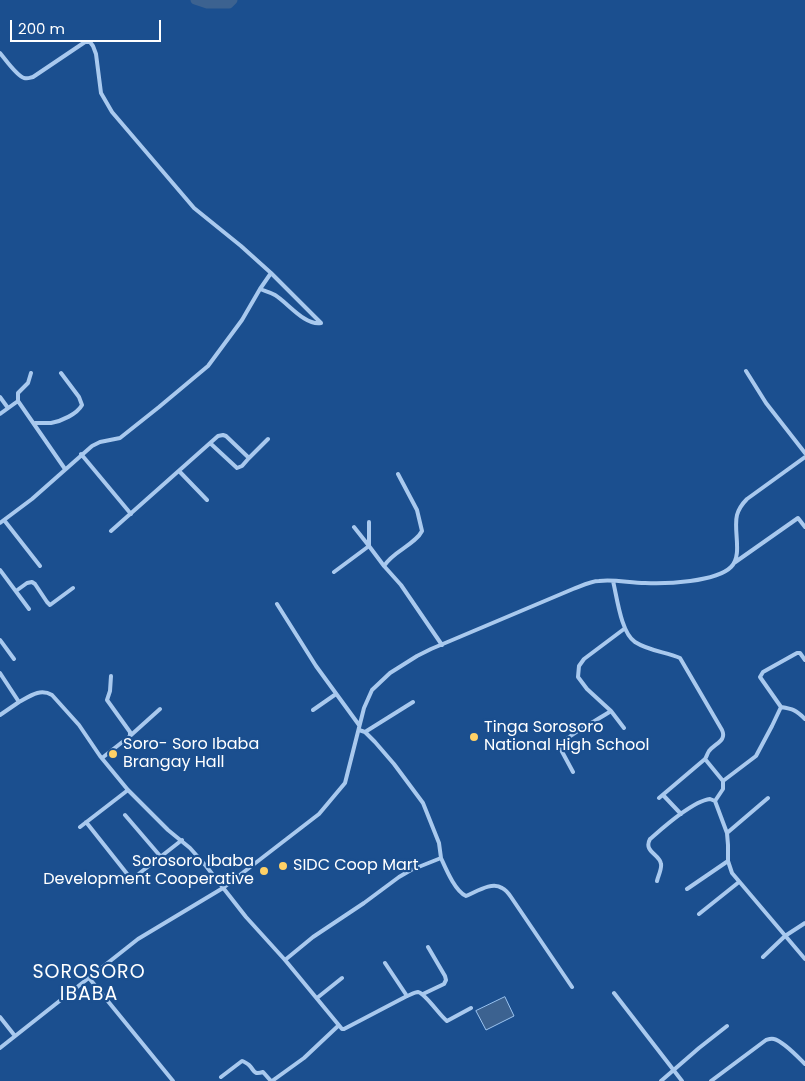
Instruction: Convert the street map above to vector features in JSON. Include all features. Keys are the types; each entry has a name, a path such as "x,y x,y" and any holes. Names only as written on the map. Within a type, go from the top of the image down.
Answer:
{"street":[{"path":"0,53 18,73 24,78 29,78 85,42 90,42 96,54 101,93 112,112 194,208 272,273 322,323 314,323 308,320 272,294 260,289"},
{"path":"0,523 32,499 92,446 100,442 120,438 208,366 242,320 260,289 272,273"},
{"path":"746,371 766,403 805,453"},
{"path":"30,373 28,383 18,393 18,401 65,469"},
{"path":"34,424 58,421 78,411 82,405 79,397 61,373"},
{"path":"0,397 8,408"},
{"path":"0,414 18,401"},
{"path":"111,531 218,436 226,436 249,458"},
{"path":"210,443 237,468 242,466 268,439"},
{"path":"82,454 131,514"},
{"path":"0,1048 138,940 223,888 319,814 345,783 364,708 372,690 390,673 417,656 597,580 648,584 697,581 724,572 731,568 737,554 737,516 741,506 747,498 805,457"},
{"path":"179,471 207,500"},
{"path":"384,566 388,560 418,536 422,530 417,510 398,474"},
{"path":"734,563 798,518 805,527"},
{"path":"4,520 40,566"},
{"path":"368,546 369,522"},
{"path":"354,527 400,585 442,645"},
{"path":"334,572 368,546"},
{"path":"0,570 29,609"},
{"path":"613,581 624,629 630,638 636,643 661,653 676,656 682,660 724,734 722,739 710,750 706,759 661,796 681,814"},
{"path":"16,591 27,583 32,582 50,605 73,588"},
{"path":"277,604 316,666 359,727 394,764 422,803 439,843 441,858 462,894 466,896 493,885 501,887 511,897 572,987"},
{"path":"624,629 584,659 579,666 578,672 578,677 587,689 611,711 624,728"},
{"path":"0,640 14,659"},
{"path":"780,707 761,679 761,675 763,672 797,653 800,653 805,660"},
{"path":"0,673 19,702"},
{"path":"111,676 107,700 130,732 130,736"},
{"path":"0,715 36,693 42,691 52,695 79,725 128,790 168,830 182,840 206,866 252,925 285,960 342,1029 418,992 423,994 447,1021 472,1008"},
{"path":"313,710 336,694"},
{"path":"365,732 413,702"},
{"path":"722,781 756,756 780,707"},
{"path":"780,707 797,711 805,719"},
{"path":"102,758 160,709"},
{"path":"573,772 560,746 561,743 611,711"},
{"path":"706,759 722,781 723,790 715,801"},
{"path":"80,827 128,790"},
{"path":"727,833 768,798"},
{"path":"657,881 662,865 648,847 650,839 681,814 707,799 715,801 727,833 728,860 732,872 805,959"},
{"path":"125,815 160,857"},
{"path":"86,822 128,875 132,877 136,876 182,840"},
{"path":"285,960 313,937 399,877 441,858"},
{"path":"687,889 728,860"},
{"path":"700,914 739,882"},
{"path":"763,957 785,936 805,923"},
{"path":"423,994 444,984 446,980 428,947"},
{"path":"385,963 407,996"},
{"path":"89,978 173,1081"},
{"path":"317,998 342,978"},
{"path":"614,993 682,1081"},
{"path":"0,1017 16,1036"},
{"path":"221,1077 242,1061 249,1064 254,1072 263,1072 271,1081 304,1058 338,1026"},
{"path":"661,1081 727,1026"},
{"path":"711,1081 770,1038 775,1039 795,1053 805,1064"}],"water":[{"path":"505,997 514,1016 486,1030 476,1011"}],"waterway":[{"path":"195,0 207,4 229,4 233,0"}],"place":[{"name":"Tinga Sorosoro National High School","path":"474,737"},
{"name":"Soro- Soro Ibaba Brangay Hall","path":"113,754"},
{"name":"SIDC Coop Mart","path":"283,866"},
{"name":"Sorosoro Ibaba Development Cooperative","path":"264,871"}],"district":[{"name":"SOROSORO IBABA","path":"89,984"}]}
